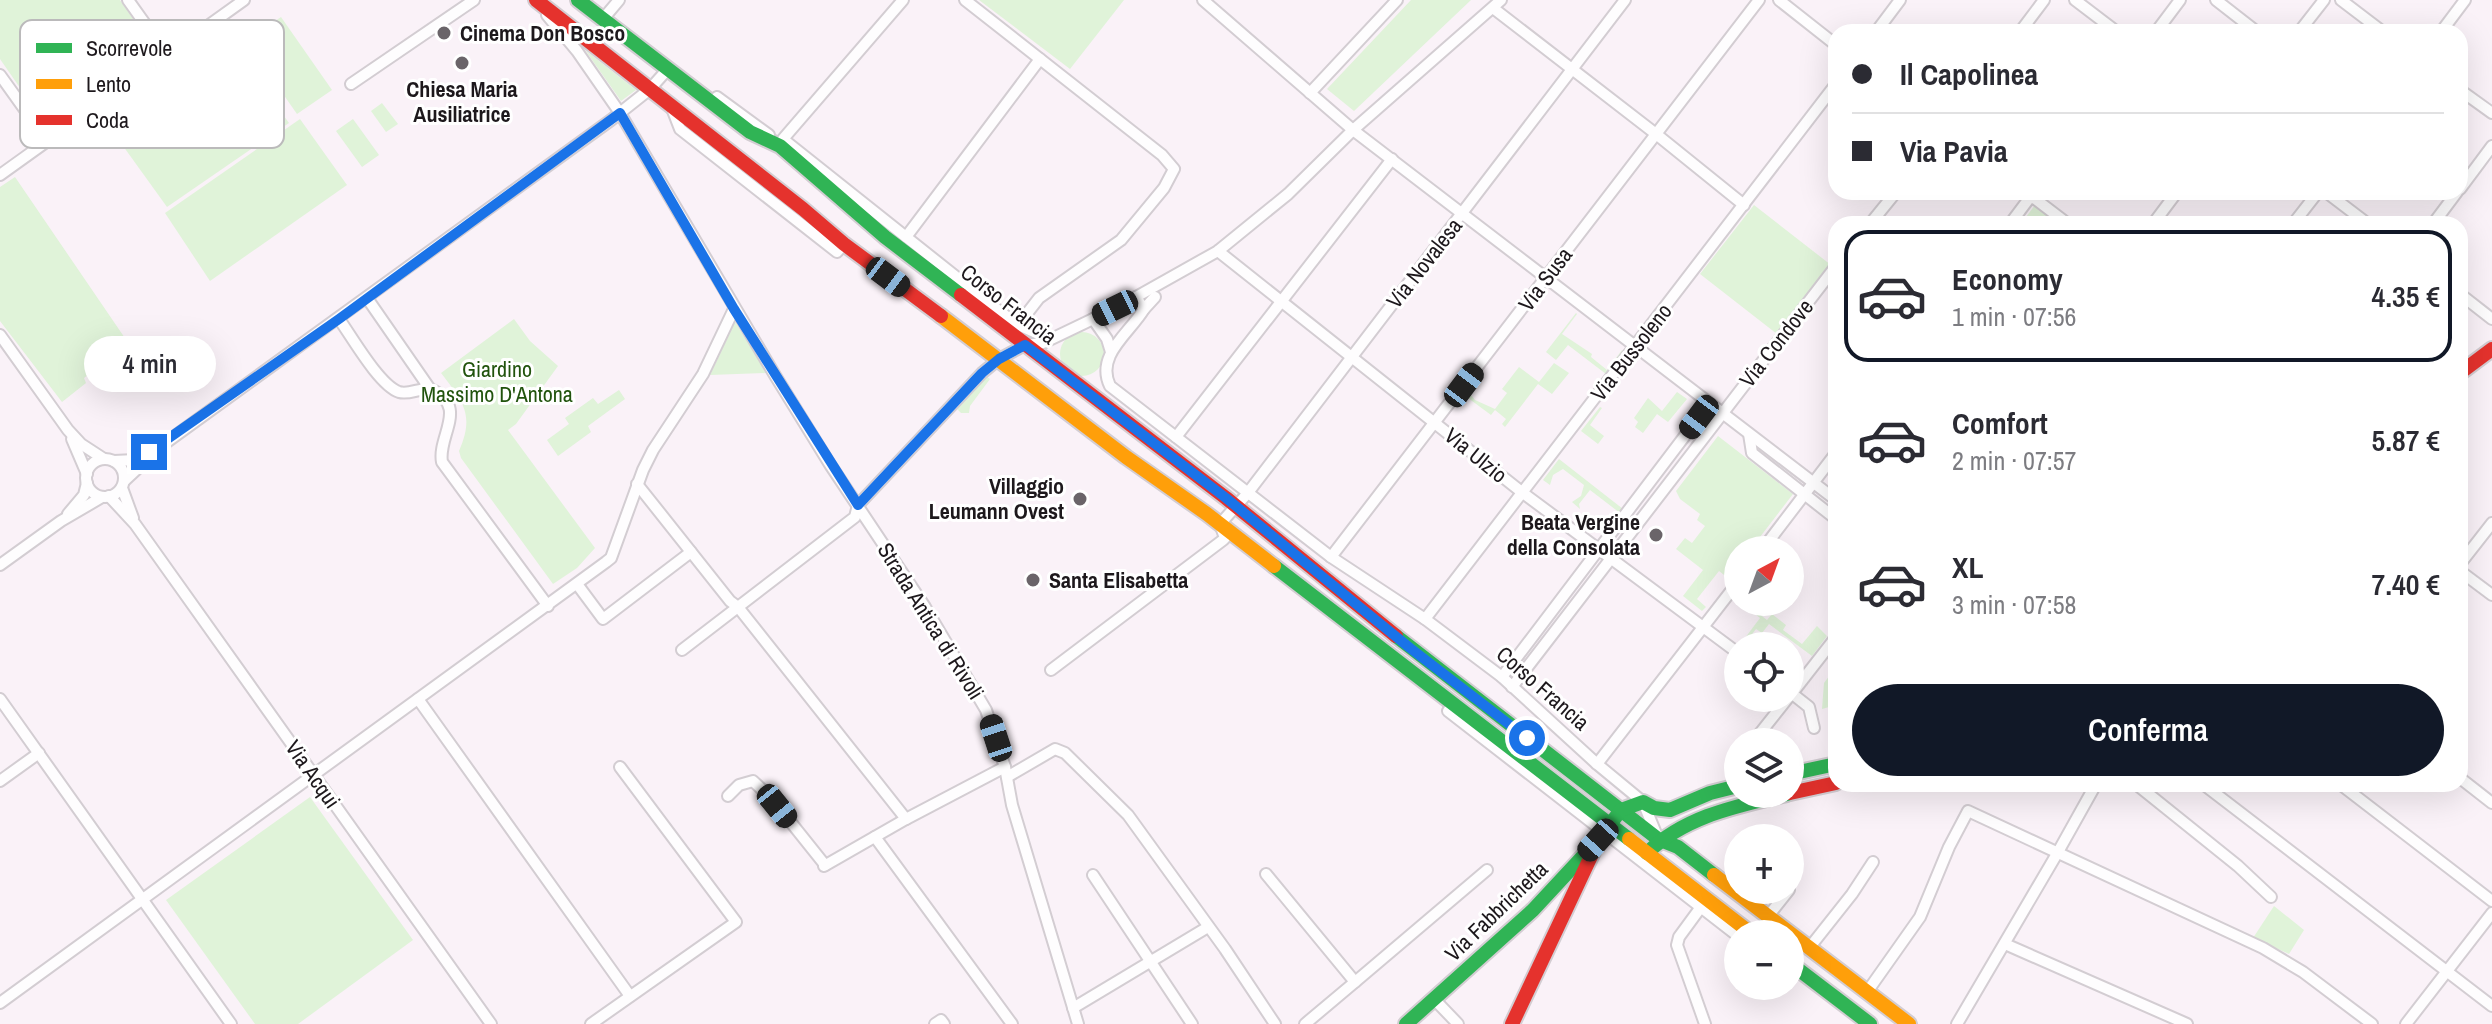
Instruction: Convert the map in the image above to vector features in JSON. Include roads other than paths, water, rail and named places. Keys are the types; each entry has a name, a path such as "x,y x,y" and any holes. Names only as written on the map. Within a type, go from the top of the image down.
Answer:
{"main road":[{"path":"535,0 581,46 650,89 844,244 1399,661 1451,708 1604,832 1647,853 1734,920"},
{"name":"Corso Francia","path":"578,0 605,16 667,70 750,132 780,146 885,237 1235,505 1410,648 1658,839 1678,847 1909,1024"},
{"path":"2468,367 2492,349"},
{"path":"1804,771 1828,766"},
{"path":"1804,790 1828,785"},
{"path":"1512,1024 1604,832 1621,810 1643,802 1654,808 1670,810 1724,790"},
{"path":"1647,853 1658,839 1729,808"},
{"name":"Via Fabbrichetta","path":"1406,1024 1513,930 1604,832"},
{"path":"1804,974 1870,1024"}],"street":[{"path":"128,0 142,20"},
{"path":"217,20 244,0"},
{"path":"351,84 474,0"},
{"path":"605,16 619,0"},
{"path":"783,139 903,0"},
{"name":"Corso Francia","path":"965,0 1162,155 1174,169 1164,188 1121,240 1039,298 1018,325"},
{"path":"1203,0 1353,130 1828,494"},
{"path":"1310,93 1397,0"},
{"name":"Via Novalesa","path":"1220,524 1247,494 1625,0"},
{"name":"Via Susa","path":"1331,557 1759,0"},
{"path":"1779,0 1828,39"},
{"path":"1882,24 1900,0"},
{"path":"2026,24 2044,0"},
{"path":"2075,0 2106,24"},
{"path":"2162,24 2180,0"},
{"path":"2216,0 2247,24"},
{"path":"2305,24 2324,0"},
{"path":"2341,0 2372,24"},
{"path":"2447,24 2465,0"},
{"path":"682,650 855,517 858,505 982,373 999,359 1025,345 1043,343 1093,319 1218,251 1288,194 1353,130 1497,4 1572,70 1744,205"},
{"name":"Corso Francia","path":"605,16 769,135 783,139 1018,325 1050,339"},
{"name":"Strada Antica di Rivoli","path":"581,46 734,309 925,607 986,710 1078,1024"},
{"path":"906,237 1040,59"},
{"path":"61,521 84,495 93,464 109,460 135,460 164,444 620,113 650,89 667,70"},
{"path":"0,75 20,103"},
{"name":"Via Bussoleno","path":"1425,619 1828,95"},
{"path":"2468,96 2492,113"},
{"path":"2468,178 2492,146"},
{"path":"0,175 39,148"},
{"path":"1176,437 1392,159"},
{"path":"1876,216 1890,200"},
{"path":"2039,200 2058,216"},
{"path":"2299,216 2312,200"},
{"path":"2336,200 2358,216"},
{"path":"2439,216 2451,200"},
{"name":"Via Ulzio","path":"1218,251 1523,493 1724,642"},
{"name":"Via Condove","path":"1512,687 1828,278"},
{"path":"1136,297 1144,309"},
{"path":"1111,352 1155,297"},
{"path":"367,298 430,389 443,397 451,414 441,451 442,462 548,606"},
{"path":"2468,300 2492,319"},
{"path":"0,1003 611,558 637,484 653,450 703,374 734,309"},
{"path":"339,319 381,378 395,390 407,393 430,389"},
{"path":"1093,319 1107,339 1111,352"},
{"path":"0,335 68,430 81,444 122,469 123,484"},
{"name":"Corso Francia","path":"1111,352 1106,373 1110,386 1331,557 1425,619 1502,677 1643,802 1658,839"},
{"path":"1502,677 1709,404"},
{"path":"68,430 93,492 106,497"},
{"path":"1749,434 1752,453 1828,513"},
{"path":"0,565 61,521 106,497 164,444"},
{"path":"1773,536 1828,464"},
{"name":"Via Acqui","path":"123,484 135,524"},
{"path":"637,484 906,819"},
{"name":"Via Acqui","path":"106,497 135,524 491,1024"},
{"path":"2468,554 2492,523"},
{"path":"1051,670 1223,540 1220,524"},
{"path":"577,584 603,619 691,552"},
{"path":"2468,577 2492,595"},
{"path":"1597,764 1724,601"},
{"path":"1804,677 1828,647"},
{"path":"1399,661 1410,648"},
{"path":"0,699 231,1024"},
{"path":"418,699 630,996"},
{"path":"1804,704 1809,707 1814,728"},
{"path":"1764,728 1777,712"},
{"path":"728,796 739,785 753,781 773,800 824,866 906,819 1055,749 1065,753 1128,815 1275,1024"},
{"path":"0,781 39,753"},
{"path":"591,1024 736,922 620,767"},
{"path":"2468,784 2492,803"},
{"path":"1957,1024 2093,792"},
{"path":"2146,792 2238,866 2271,897"},
{"path":"2213,792 2492,1006"},
{"path":"2350,792 2492,901"},
{"path":"1867,992 1920,917 1949,847 1968,811 2263,948 2303,972 2372,1024"},
{"path":"1604,832 1724,925"},
{"path":"875,837 1012,1024"},
{"path":"1810,947 1873,862"},
{"path":"1305,1024 1487,870"},
{"path":"1266,874 1355,982"},
{"path":"1093,875 1192,1024"},
{"path":"1560,881 1575,891"},
{"path":"1769,915 1778,904"},
{"path":"1701,907 1679,937 1677,945 1705,1024"},
{"path":"2406,1024 2492,913"},
{"path":"1073,1008 1208,927"},
{"path":"2005,944 2187,1024"},
{"path":"1434,999 1458,1024"}],"place":[{"name":"Cinema Don Bosco","path":"444,33"},
{"name":"Chiesa Maria Ausiliatrice","path":"462,63"},
{"name":"Villaggio Leumann Ovest","path":"1080,499"},
{"name":"Beata Vergine della Consolata","path":"1656,535"},
{"name":"Santa Elisabetta","path":"1033,580"}],"park label":[{"name":"Giardino Massimo D'Antona","path":"497,382"}]}
